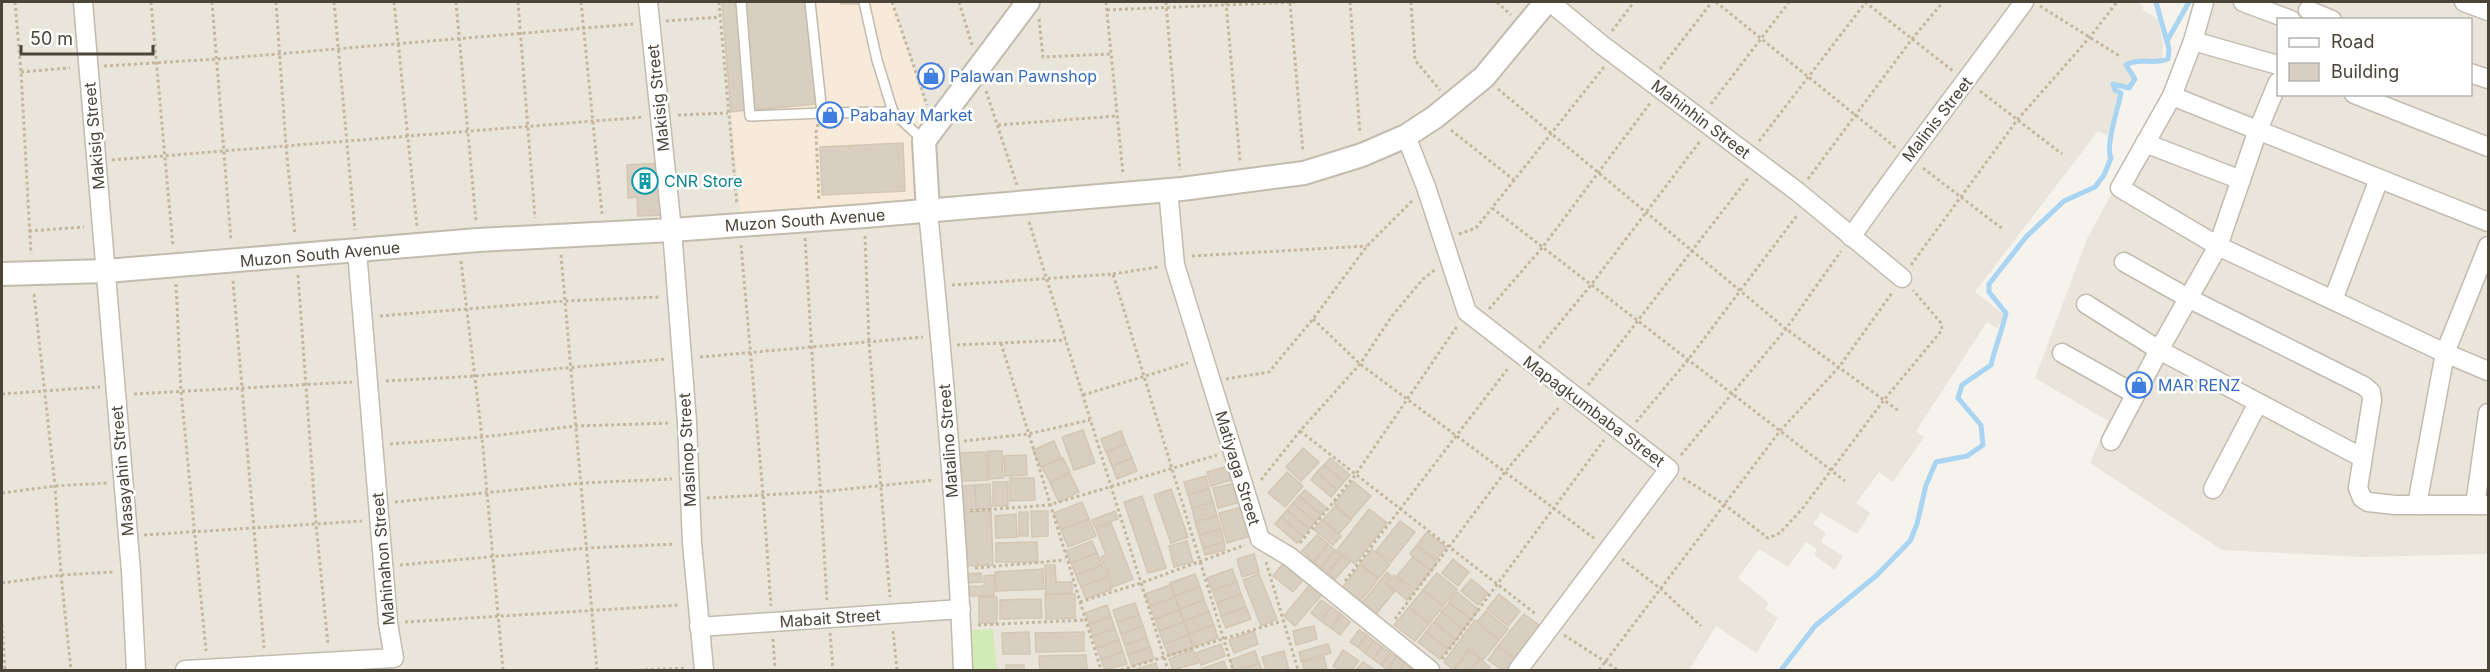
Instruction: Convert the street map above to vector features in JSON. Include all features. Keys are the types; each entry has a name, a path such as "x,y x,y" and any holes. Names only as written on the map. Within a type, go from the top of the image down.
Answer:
{"street":[{"name":"Makisig Street","path":"84,2 106,271"},
{"name":"Makisig Street","path":"648,2 672,230"},
{"name":"Muzon South Avenue","path":"2,274 106,271 536,236 672,230 865,216 1125,194 1304,173 1362,155 1406,136 1444,111 1484,77 1548,2"},
{"name":"Mahinhin Street","path":"1548,2 1803,196 1902,278"},
{"name":"Malinis Street","path":"1851,237 1907,156 2024,2"},
{"path":"2204,2 2193,41 2172,96 2120,188 2218,246 2488,371"},
{"path":"2243,2 2286,18"},
{"path":"2464,2 2488,11"},
{"path":"928,211 929,134 1026,4"},
{"path":"2308,10 2327,18"},
{"path":"2193,41 2277,66"},
{"path":"2472,74 2488,80"},
{"path":"2111,441 2218,246 2258,130 2277,84"},
{"path":"2172,96 2488,222"},
{"path":"2359,96 2488,147"},
{"path":"1406,136 1472,317"},
{"path":"2145,143 2241,180"},
{"path":"2333,300 2379,179"},
{"name":"Matiyaga Street","path":"1175,189 1175,261 1260,539 1290,557 1384,634 1435,666"},
{"name":"Matalino Street","path":"928,211 948,442 963,670"},
{"name":"Masinop Street","path":"672,230 687,422 692,543 704,669"},
{"path":"2417,505 2445,353 2488,246"},
{"name":"Mahinahon Street","path":"184,670 394,658 388,623 357,251"},
{"path":"2124,262 2188,298 2364,386 2371,392 2372,400 2361,457 2358,488 2362,498 2368,502 2482,505 2488,413"},
{"name":"Masayahin Street","path":"106,271 114,391 131,571 136,670"},
{"path":"2086,304 2159,350 2361,457"},
{"name":"Mapagkumbaba Street","path":"1472,317 1670,469 1518,670"},
{"path":"2062,353 2136,394"},
{"path":"2213,489 2258,403"},
{"name":"Mabait Street","path":"699,627 891,613 961,617"}],"lane":[{"path":"741,2 750,116 893,112 929,134"},
{"path":"810,2 822,113"},
{"path":"864,2 877,60 893,112"}],"path":[{"path":"15,2 32,272 55,486 71,670"},
{"path":"151,2 175,266 182,391 194,533 208,668"},
{"path":"213,2 241,387 265,664"},
{"path":"276,2 316,524 330,661"},
{"path":"334,2 357,251"},
{"path":"394,2 419,245"},
{"path":"456,2 467,130 467,308 482,438 503,670"},
{"path":"518,2 536,236"},
{"path":"581,2 603,233"},
{"path":"719,2 763,494 775,670"},
{"path":"892,2 929,134"},
{"path":"959,2 978,68 1048,277 1168,670"},
{"path":"1106,2 1125,194"},
{"path":"1166,2 1175,189"},
{"path":"1290,2 1304,173"},
{"path":"1107,10 1226,3 1296,2"},
{"path":"1350,2 1362,155"},
{"path":"1411,2 1415,60 1444,111 1514,180"},
{"path":"1444,239 1476,228 1551,134 1608,49 1634,2"},
{"path":"1290,557 1356,474 1407,399 1472,317 1542,248 1598,172 1714,2 2004,230"},
{"path":"1335,594 1456,436 1524,357 1591,285 1647,213 1761,37 1788,2"},
{"path":"1384,634 1505,472 1638,321 1692,250 1809,75 1866,2"},
{"path":"1435,666 1498,585 1553,508 1620,431 1688,360 1741,291 1855,114 1943,2"},
{"path":"2033,2 2121,57"},
{"path":"1599,670 1780,431 1839,367 2019,119 2117,2"},
{"path":"1226,3 1242,182"},
{"path":"1026,4 1039,18 1043,57 1110,54"},
{"path":"21,72 218,59 279,52 720,17"},
{"path":"1484,77 1786,329 1899,411"},
{"path":"96,161 593,120 728,113"},
{"path":"822,113 816,132 812,219 811,348 819,492 833,670"},
{"path":"998,125 1116,116"},
{"path":"1212,381 1269,372 1313,319 1367,246 1426,187"},
{"path":"1492,208 1845,481"},
{"path":"865,216 869,342 897,670"},
{"path":"29,231 102,226"},
{"path":"559,235 597,670"},
{"path":"1851,237 1786,329 1670,469 1725,505 1770,539 1788,525 1942,327 1902,278"},
{"path":"935,286 1113,274 1175,261 1367,246"},
{"path":"1244,490 1256,487 1300,431 1360,364 1392,316 1423,279 1429,273 1452,263"},
{"path":"1113,274 1233,670"},
{"path":"363,318 564,301 677,296"},
{"path":"1313,319 1360,364 1608,549 1661,590 1701,626"},
{"path":"2,394 44,390 182,391 475,376 869,342 1000,343 1066,340"},
{"path":"1000,343 1065,560 1101,670"},
{"path":"1083,395 1204,357"},
{"path":"948,442 1028,434 1090,420"},
{"path":"374,445 482,438 576,426 687,422"},
{"path":"1300,431 1551,626 1618,670"},
{"path":"953,512 1049,505 1232,451"},
{"path":"128,536 316,524 486,493 582,483 689,478"},
{"path":"690,499 819,492 950,478"},
{"path":"2,493 55,486 122,482"},
{"path":"1080,602 1141,583 1260,539 1298,670"},
{"path":"384,566 493,555 692,543"},
{"path":"957,570 1065,560"},
{"path":"2,584 61,575 131,571"},
{"path":"388,623 697,604"},
{"path":"961,617 1086,620"},
{"path":"1121,670 1282,621"},
{"path":"2,624 5,670"},
{"path":"639,670 704,669"}],"shaded area":[{"path":"2,2 2139,2 2143,10 2158,19 2163,44 2162,62 2134,60 2126,65 2135,79 2129,88 2113,85 2115,90 2121,93 2121,98 2107,136 2098,131 1975,292 2005,315 1997,328 1987,322 1916,431 1924,437 1893,482 1879,472 1856,503 1870,513 1857,534 1821,513 1813,524 1826,533 1821,542 1843,556 1835,570 1814,555 1817,549 1806,542 1788,567 1759,549 1738,578 1769,603 1765,609 1778,618 1756,653 1716,626 1689,670 2,670"},
{"name":"Pabahay Market","path":"722,2 893,2 928,117 918,209 741,223"},
{"path":"2194,2 2488,2 2488,554 2364,557 2222,550 2090,463 2108,421 2035,378 2087,239 2166,94"}],"green space":[{"path":"993,629 997,670 958,670 957,631"}],"building":[{"path":"722,2 738,2 747,110 731,112"},
{"path":"743,2 805,2 816,104 753,110"},
{"path":"841,2 862,2 863,4 841,4"},
{"name":"Palawan Pawnshop","path":"939,64 944,81 924,87 919,70"},
{"path":"903,143 905,191 822,195 820,147"},
{"name":"CNR Store","path":"661,163 665,215 638,216 637,197 628,198 627,165"},
{"path":"1083,430 1095,463 1074,470 1062,437"},
{"path":"1121,431 1126,444 1106,452 1101,439"},
{"path":"1054,441 1061,458 1041,467 1033,450"},
{"path":"1126,444 1132,458 1112,466 1106,452"},
{"path":"1303,448 1319,462 1301,481 1286,467"},
{"path":"988,451 1002,451 1003,478 989,479"},
{"path":"986,452 988,480 960,481 958,453"},
{"path":"1026,455 1027,475 1005,476 1004,456"},
{"path":"1063,458 1070,472 1050,482 1042,467"},
{"path":"1132,458 1137,471 1117,479 1112,466"},
{"path":"1330,458 1350,475 1344,482 1324,465"},
{"path":"1232,465 1235,479 1211,486 1207,472"},
{"path":"1324,465 1344,482 1337,490 1317,472"},
{"path":"1287,472 1303,486 1285,507 1268,493"},
{"path":"1317,472 1337,490 1331,497 1311,480"},
{"path":"1070,474 1079,492 1059,502 1050,483"},
{"path":"1206,476 1209,489 1188,495 1184,482"},
{"path":"1010,478 1034,478 1035,500 1010,501"},
{"path":"1353,481 1371,496 1351,519 1334,504"},
{"path":"993,482 1008,482 1008,506 993,506"},
{"path":"1236,483 1241,502 1218,508 1213,488"},
{"path":"990,484 991,509 976,509 975,485"},
{"path":"975,485 976,509 961,510 960,486"},
{"path":"1171,489 1188,537 1171,543 1154,495"},
{"path":"1209,489 1213,502 1192,508 1188,495"},
{"path":"1305,490 1327,508 1321,515 1299,496"},
{"path":"1142,496 1166,568 1148,573 1124,502"},
{"path":"1299,496 1321,515 1315,522 1293,503"},
{"path":"1082,502 1089,519 1061,530 1054,513"},
{"path":"1213,502 1217,516 1195,522 1192,508"},
{"path":"1293,503 1315,522 1309,529 1287,510"},
{"path":"1335,506 1351,520 1339,534 1323,520"},
{"path":"1243,507 1251,536 1227,543 1219,513"},
{"path":"1369,509 1387,523 1355,564 1337,550"},
{"path":"1287,510 1309,529 1303,536 1281,517"},
{"path":"991,511 993,565 965,566 962,512"},
{"path":"1031,511 1048,511 1048,536 1032,537"},
{"path":"1115,511 1118,519 1095,527 1092,520"},
{"path":"1019,512 1028,512 1028,536 1019,536"},
{"path":"1016,514 1017,537 996,538 995,516"},
{"path":"1217,516 1221,529 1199,535 1195,522"},
{"path":"1281,517 1303,536 1297,543 1275,524"},
{"path":"1089,519 1096,536 1068,547 1061,530"},
{"path":"1322,520 1341,536 1333,545 1314,530"},
{"path":"1400,521 1415,532 1391,562 1376,551"},
{"path":"1111,523 1133,579 1113,587 1101,557 1106,555 1096,529"},
{"path":"1221,529 1224,542 1203,548 1199,535"},
{"path":"1427,532 1446,547 1436,560 1417,545"},
{"path":"1317,535 1328,544 1314,562 1302,551"},
{"path":"1092,541 1097,553 1071,563 1066,551"},
{"path":"1187,541 1193,562 1174,567 1169,546"},
{"path":"1037,542 1038,562 996,562 996,543"},
{"path":"1224,542 1225,550 1205,555 1203,548"},
{"path":"1328,544 1335,550 1321,568 1314,562"},
{"path":"1416,546 1437,563 1431,571 1410,554"},
{"path":"1372,549 1390,564 1379,578 1360,564"},
{"path":"1335,550 1342,556 1328,573 1321,568"},
{"path":"1097,553 1102,565 1076,575 1071,563"},
{"path":"1254,554 1259,572 1242,577 1237,559"},
{"path":"1342,556 1350,562 1335,579 1328,573"},
{"path":"1413,557 1431,571 1415,590 1397,576"},
{"path":"1453,559 1469,572 1458,586 1442,573"},
{"path":"1286,560 1306,576 1293,592 1273,576"},
{"path":"1045,565 1055,565 1056,582 1072,582 1072,593 1046,594"},
{"path":"1102,565 1107,577 1081,587 1076,575"},
{"path":"1360,565 1378,579 1359,603 1341,589"},
{"path":"1043,569 1044,589 996,591 995,572"},
{"path":"1232,569 1237,582 1212,590 1207,578"},
{"path":"1387,572 1391,576 1385,584 1395,591 1376,614 1362,603"},
{"path":"981,573 982,582 964,583 964,574"},
{"path":"1437,573 1457,589 1443,606 1423,590"},
{"path":"1195,574 1200,587 1175,596 1170,583"},
{"path":"1259,574 1277,619 1261,626 1243,580"},
{"path":"994,575 994,596 963,596 963,587 984,586 984,576"},
{"path":"1394,575 1414,592 1407,600 1387,584"},
{"path":"1107,577 1112,589 1086,599 1081,587"},
{"path":"1471,579 1488,593 1478,605 1461,591"},
{"path":"1237,582 1241,594 1217,603 1212,590"},
{"path":"1312,582 1324,592 1295,626 1284,616"},
{"path":"1170,585 1175,597 1150,606 1145,594"},
{"path":"1200,587 1204,600 1180,609 1175,596"},
{"path":"1423,590 1443,606 1429,624 1409,607"},
{"path":"1457,592 1479,610 1471,619 1449,602"},
{"path":"1045,594 1075,594 1075,618 1046,619"},
{"path":"1241,594 1246,607 1221,616 1217,603"},
{"path":"1499,594 1520,611 1508,626 1487,609"},
{"path":"979,597 997,597 997,623 979,623"},
{"path":"1175,597 1179,610 1155,619 1150,606"},
{"path":"1041,599 1042,618 1000,619 1000,600"},
{"path":"1204,600 1209,612 1184,621 1180,609"},
{"path":"1321,600 1331,607 1321,621 1311,613"},
{"path":"1135,603 1139,615 1117,622 1113,610"},
{"path":"1449,603 1471,620 1463,629 1441,612"},
{"path":"1107,605 1111,617 1089,624 1085,613"},
{"path":"1246,607 1251,619 1226,628 1221,616"},
{"path":"1331,607 1341,614 1331,628 1321,621"},
{"path":"1409,607 1429,624 1415,641 1394,625"},
{"path":"1179,610 1184,622 1159,631 1155,619"},
{"path":"1486,611 1508,629 1499,640 1477,622"},
{"path":"1209,612 1214,625 1189,634 1184,621"},
{"path":"1442,612 1463,630 1456,640 1434,622"},
{"path":"1341,614 1350,622 1340,635 1331,628"},
{"path":"1524,614 1540,626 1515,659 1498,646"},
{"path":"1139,615 1143,626 1121,634 1117,622"},
{"path":"1111,617 1115,629 1093,636 1089,624"},
{"path":"1475,620 1499,640 1483,660 1469,649 1453,670 1444,662"},
{"path":"1184,622 1189,635 1164,644 1159,631"},
{"path":"1434,622 1456,640 1448,649 1426,632"},
{"path":"1214,625 1218,638 1193,647 1189,634"},
{"path":"1143,626 1147,638 1125,645 1121,634"},
{"path":"1314,626 1317,639 1296,645 1293,631"},
{"path":"1115,629 1119,640 1097,648 1093,636"},
{"path":"1359,630 1367,635 1358,647 1350,642"},
{"path":"1254,631 1258,644 1234,653 1229,640"},
{"path":"1029,632 1030,654 1003,654 1002,633"},
{"path":"1084,632 1084,651 1036,652 1035,633"},
{"path":"1426,632 1448,649 1440,659 1418,642"},
{"path":"1189,635 1193,648 1169,656 1164,644"},
{"path":"1367,635 1374,641 1365,653 1358,647"},
{"path":"1147,638 1150,647 1128,655 1125,645"},
{"path":"1119,640 1123,652 1101,659 1097,648"},
{"path":"1374,641 1382,647 1373,659 1365,653"},
{"path":"1221,644 1225,656 1201,665 1196,653"},
{"path":"1328,644 1331,653 1301,661 1299,652"},
{"path":"1498,646 1516,660 1507,670 1502,670 1488,660"},
{"path":"1150,647 1154,659 1132,666 1128,655"},
{"path":"1382,647 1390,653 1381,665 1373,659"},
{"path":"1193,650 1198,663 1173,670 1169,659"},
{"path":"1343,650 1359,661 1352,670 1340,670 1333,666"},
{"path":"1255,651 1259,663 1234,670 1230,660"},
{"path":"1284,651 1289,670 1266,670 1262,657"},
{"path":"1469,651 1480,659 1470,670 1454,670"},
{"path":"1123,652 1127,664 1105,670 1101,659"},
{"path":"1390,653 1396,657 1387,670 1381,665"},
{"path":"1086,655 1087,670 1040,670 1039,656"},
{"path":"1324,657 1327,669 1304,670 1302,662"},
{"path":"1396,657 1404,663 1399,670 1389,670"},
{"path":"1480,659 1490,667 1487,670 1470,670"},
{"path":"1224,661 1227,670 1199,670"},
{"path":"1363,662 1375,670 1356,670"},
{"path":"1156,663 1158,670 1134,670"},
{"path":"1259,663 1262,670 1239,670"},
{"path":"1404,664 1413,670 1400,670"},
{"path":"1006,665 1024,665 1024,670 1006,670"}],"waterway":[{"path":"1781,670 1815,626 1877,575 1910,541 1917,524 1926,485 1936,462 1967,456 1983,445 1981,425 1958,398 1962,385 1991,365 2006,313 1989,292 1989,284 2026,237 2064,201 2095,187 2104,175 2111,158 2111,136 2121,93 2115,90 2113,84 2129,88 2135,79 2126,65 2141,61 2168,59 2169,49 2156,2"},
{"path":"2167,41 2189,2"}],"place":[{"name":"Palawan Pawnshop","path":"931,76"},
{"name":"Pabahay Market","path":"830,115"},
{"name":"CNR Store","path":"645,181"},
{"name":"MAR RENZ","path":"2139,385"}]}
